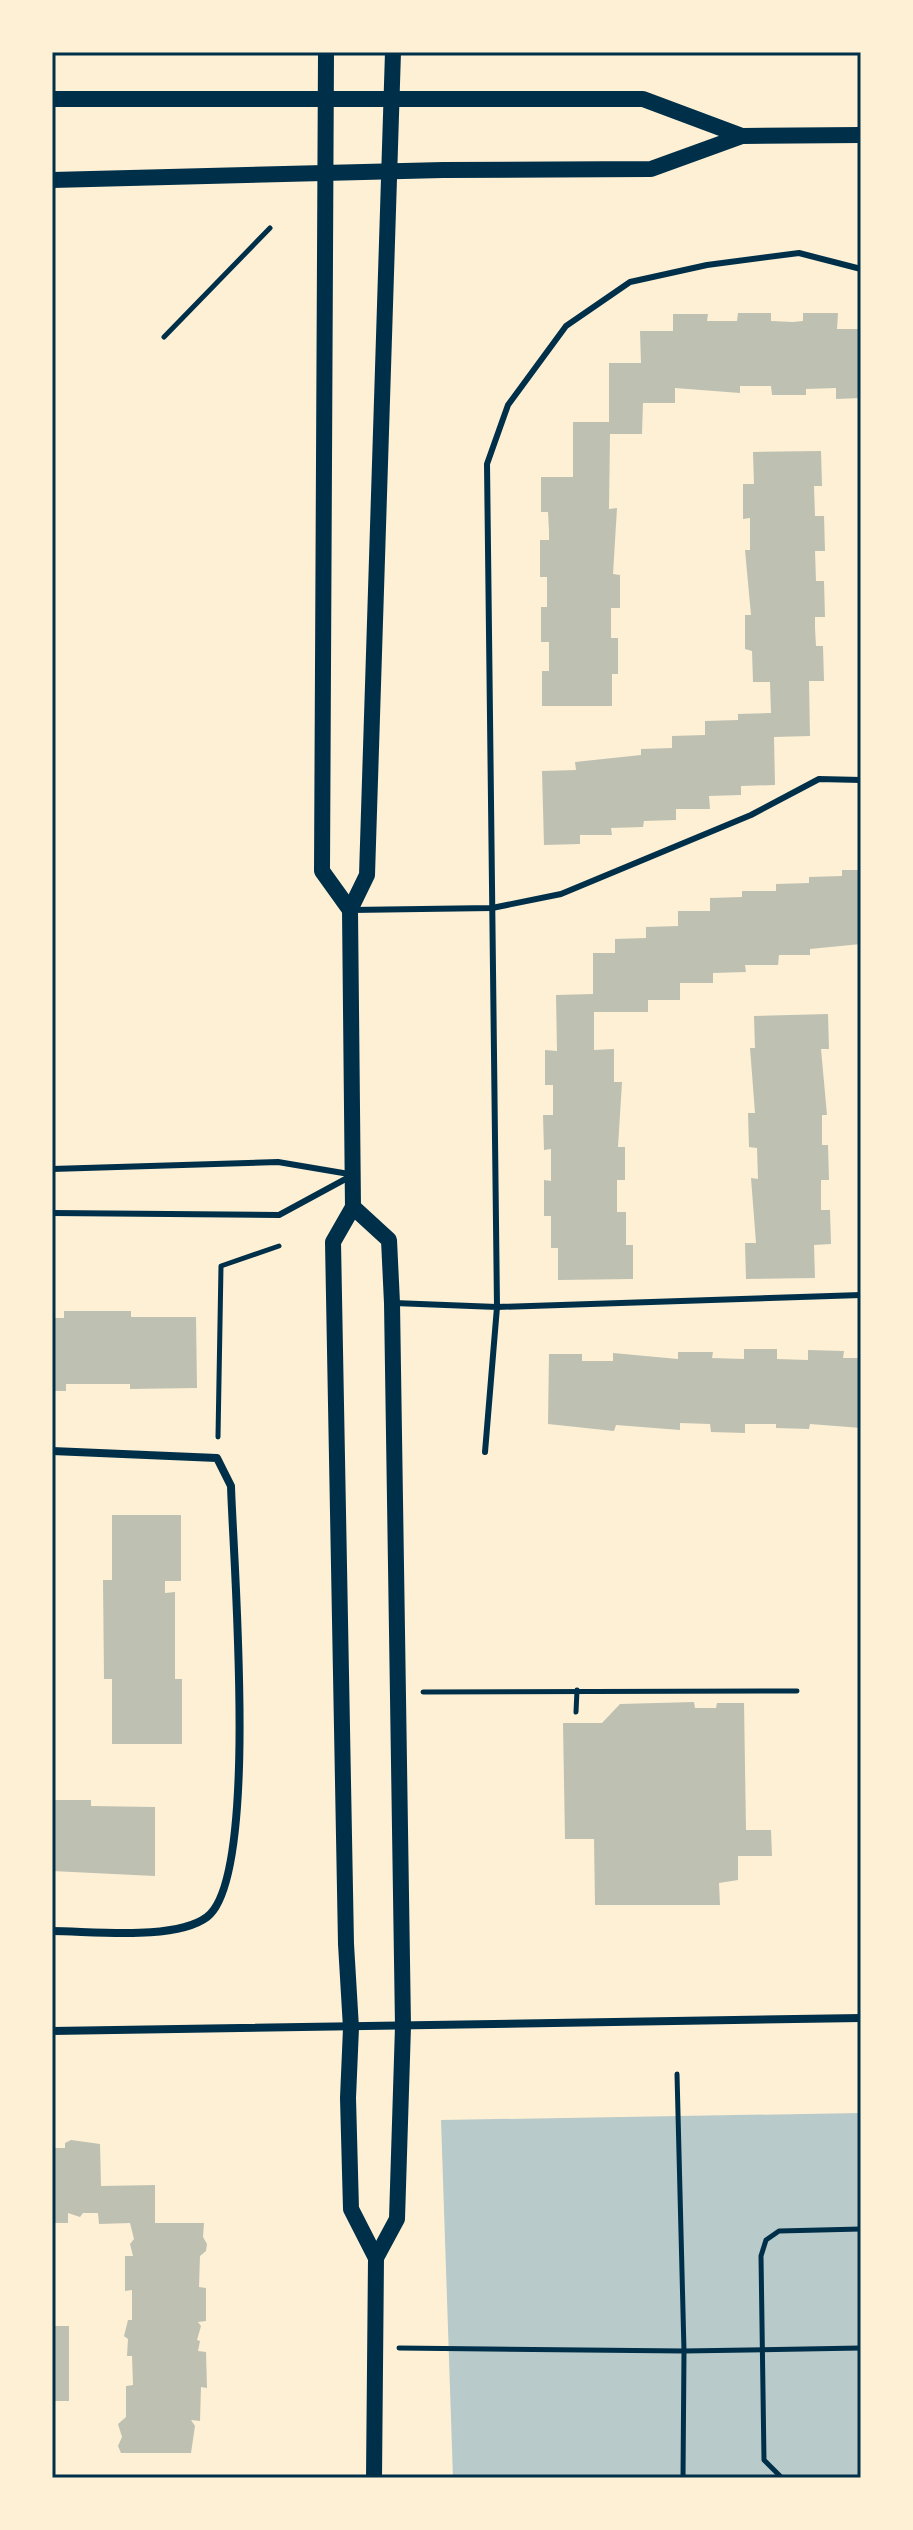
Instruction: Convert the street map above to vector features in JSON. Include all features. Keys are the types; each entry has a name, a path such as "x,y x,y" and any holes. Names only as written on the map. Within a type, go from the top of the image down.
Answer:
{"main road":[{"path":"326,52 322,871 350,910"},
{"path":"376,2258 351,2209 348,2098 351,2028 346,1944 333,1242 353,1207 350,910 367,875 393,52"},
{"path":"52,99 643,99 742,136"},
{"path":"52,180 389,171 651,169 742,136 861,135"},
{"path":"353,1207 389,1240 392,1303 403,2026 397,2219 376,2258 374,2478"}],"street":[{"path":"52,1451 217,1458 231,1486 240,1749 234,1859 221,1897 209,1916 188,1927 52,1931"},
{"path":"52,2031 861,2018"}],"lane":[{"path":"485,1452 497,1307 487,464 508,405 566,326 630,282 707,265 799,253 861,269"},
{"path":"350,910 492,908 561,894 751,815 819,779 861,780"},
{"path":"52,1169 278,1162 353,1175"},
{"path":"52,1213 279,1215 353,1175"},
{"path":"392,1303 497,1307 861,1295"}],"path":[{"path":"164,337 270,228"},
{"path":"217,1458 221,1266 279,1246"},
{"path":"576,1712 577,1690"},
{"path":"423,1692 797,1691"},
{"path":"677,2074 684,2351 683,2478"},
{"path":"782,2478 764,2460 765,2348 761,2256 766,2240 779,2231 861,2229"},
{"path":"374,2347 684,2351 861,2348"}],"shaded area":[{"path":"861,2113 861,2478 453,2478 441,2120"}],"building":[{"path":"738,313 771,313 771,321 793,322 803,321 803,313 838,313 837,329 861,329 861,398 836,399 836,388 806,389 806,395 772,395 771,386 740,386 740,393 675,388 675,403 643,403 642,434 610,434 609,509 617,508 613,574 620,575 620,608 611,608 611,638 618,638 618,674 612,674 612,706 542,706 542,671 549,671 549,642 541,642 541,607 547,607 547,577 540,577 540,540 549,540 549,531 548,512 541,512 541,477 573,477 573,422 609,422 609,363 641,363 640,331 673,331 673,314 708,314 707,321 737,321"},
{"path":"821,451 822,486 814,486 815,516 824,516 825,551 815,551 816,581 824,581 825,617 815,617 815,628 816,646 823,646 824,681 809,681 810,736 774,737 775,785 741,786 741,795 709,796 710,809 676,809 676,820 644,821 643,827 611,828 612,835 580,835 580,844 544,845 542,771 576,770 575,762 641,755 641,749 672,748 672,736 705,735 705,721 738,720 738,714 771,713 770,682 753,682 752,651 745,649 745,615 751,615 745,550 750,550 750,518 743,519 743,484 754,484 753,452"},
{"path":"842,870 861,870 861,944 810,949 810,955 779,955 778,965 745,965 746,972 713,973 713,983 680,983 680,1000 648,1000 648,1012 594,1012 594,1050 614,1049 614,1082 622,1082 618,1147 625,1147 625,1180 617,1180 617,1212 626,1212 626,1245 633,1245 633,1279 558,1280 558,1248 551,1248 551,1216 544,1216 544,1180 551,1181 551,1149 544,1150 543,1115 553,1115 553,1085 545,1085 545,1050 557,1051 556,995 593,994 593,953 615,953 615,939 646,938 646,927 678,926 678,911 710,911 710,898 742,897 742,891 776,891 776,884 809,883 809,877 842,876"},
{"path":"828,1014 829,1049 821,1049 827,1115 822,1115 822,1145 828,1145 829,1180 821,1180 821,1210 830,1210 831,1244 814,1245 815,1278 746,1279 745,1243 756,1243 751,1178 758,1179 757,1148 749,1147 748,1113 755,1113 750,1048 755,1048 754,1016"},
{"path":"64,1311 131,1311 131,1317 196,1317 197,1388 130,1389 130,1384 66,1384 66,1391 52,1391 52,1318 64,1318"},
{"path":"744,1349 777,1349 777,1359 808,1360 808,1350 844,1351 843,1358 861,1358 861,1428 810,1424 809,1429 776,1428 776,1424 745,1424 745,1433 711,1432 710,1424 680,1423 680,1430 616,1425 614,1431 548,1424 549,1354 582,1354 582,1361 613,1361 613,1353 678,1359 678,1352 713,1352 712,1358 744,1359"},
{"path":"112,1515 181,1515 181,1581 165,1581 165,1593 175,1592 175,1679 182,1679 182,1744 112,1744 112,1679 104,1679 103,1580 112,1580"},
{"path":"694,1702 695,1708 716,1708 717,1703 744,1703 746,1830 771,1830 772,1856 738,1856 738,1880 719,1883 720,1905 595,1905 594,1839 565,1839 563,1723 602,1723 620,1704"},
{"path":"52,1800 91,1800 91,1806 155,1807 155,1876 52,1871"},
{"path":"71,2140 100,2144 101,2186 155,2185 155,2223 204,2223 203,2237 207,2244 206,2251 200,2256 199,2287 206,2288 206,2321 198,2322 201,2326 197,2340 200,2341 198,2351 206,2352 207,2388 201,2387 200,2421 191,2420 195,2426 191,2453 121,2453 118,2446 122,2437 118,2424 126,2417 126,2386 133,2385 132,2356 127,2356 128,2339 124,2336 128,2320 132,2320 132,2290 125,2291 125,2256 133,2256 130,2244 134,2239 130,2223 99,2224 98,2213 83,2213 80,2217 68,2213 68,2223 52,2223 52,2148 65,2148 65,2143"},
{"path":"52,2326 69,2326 69,2401 52,2401"}]}
